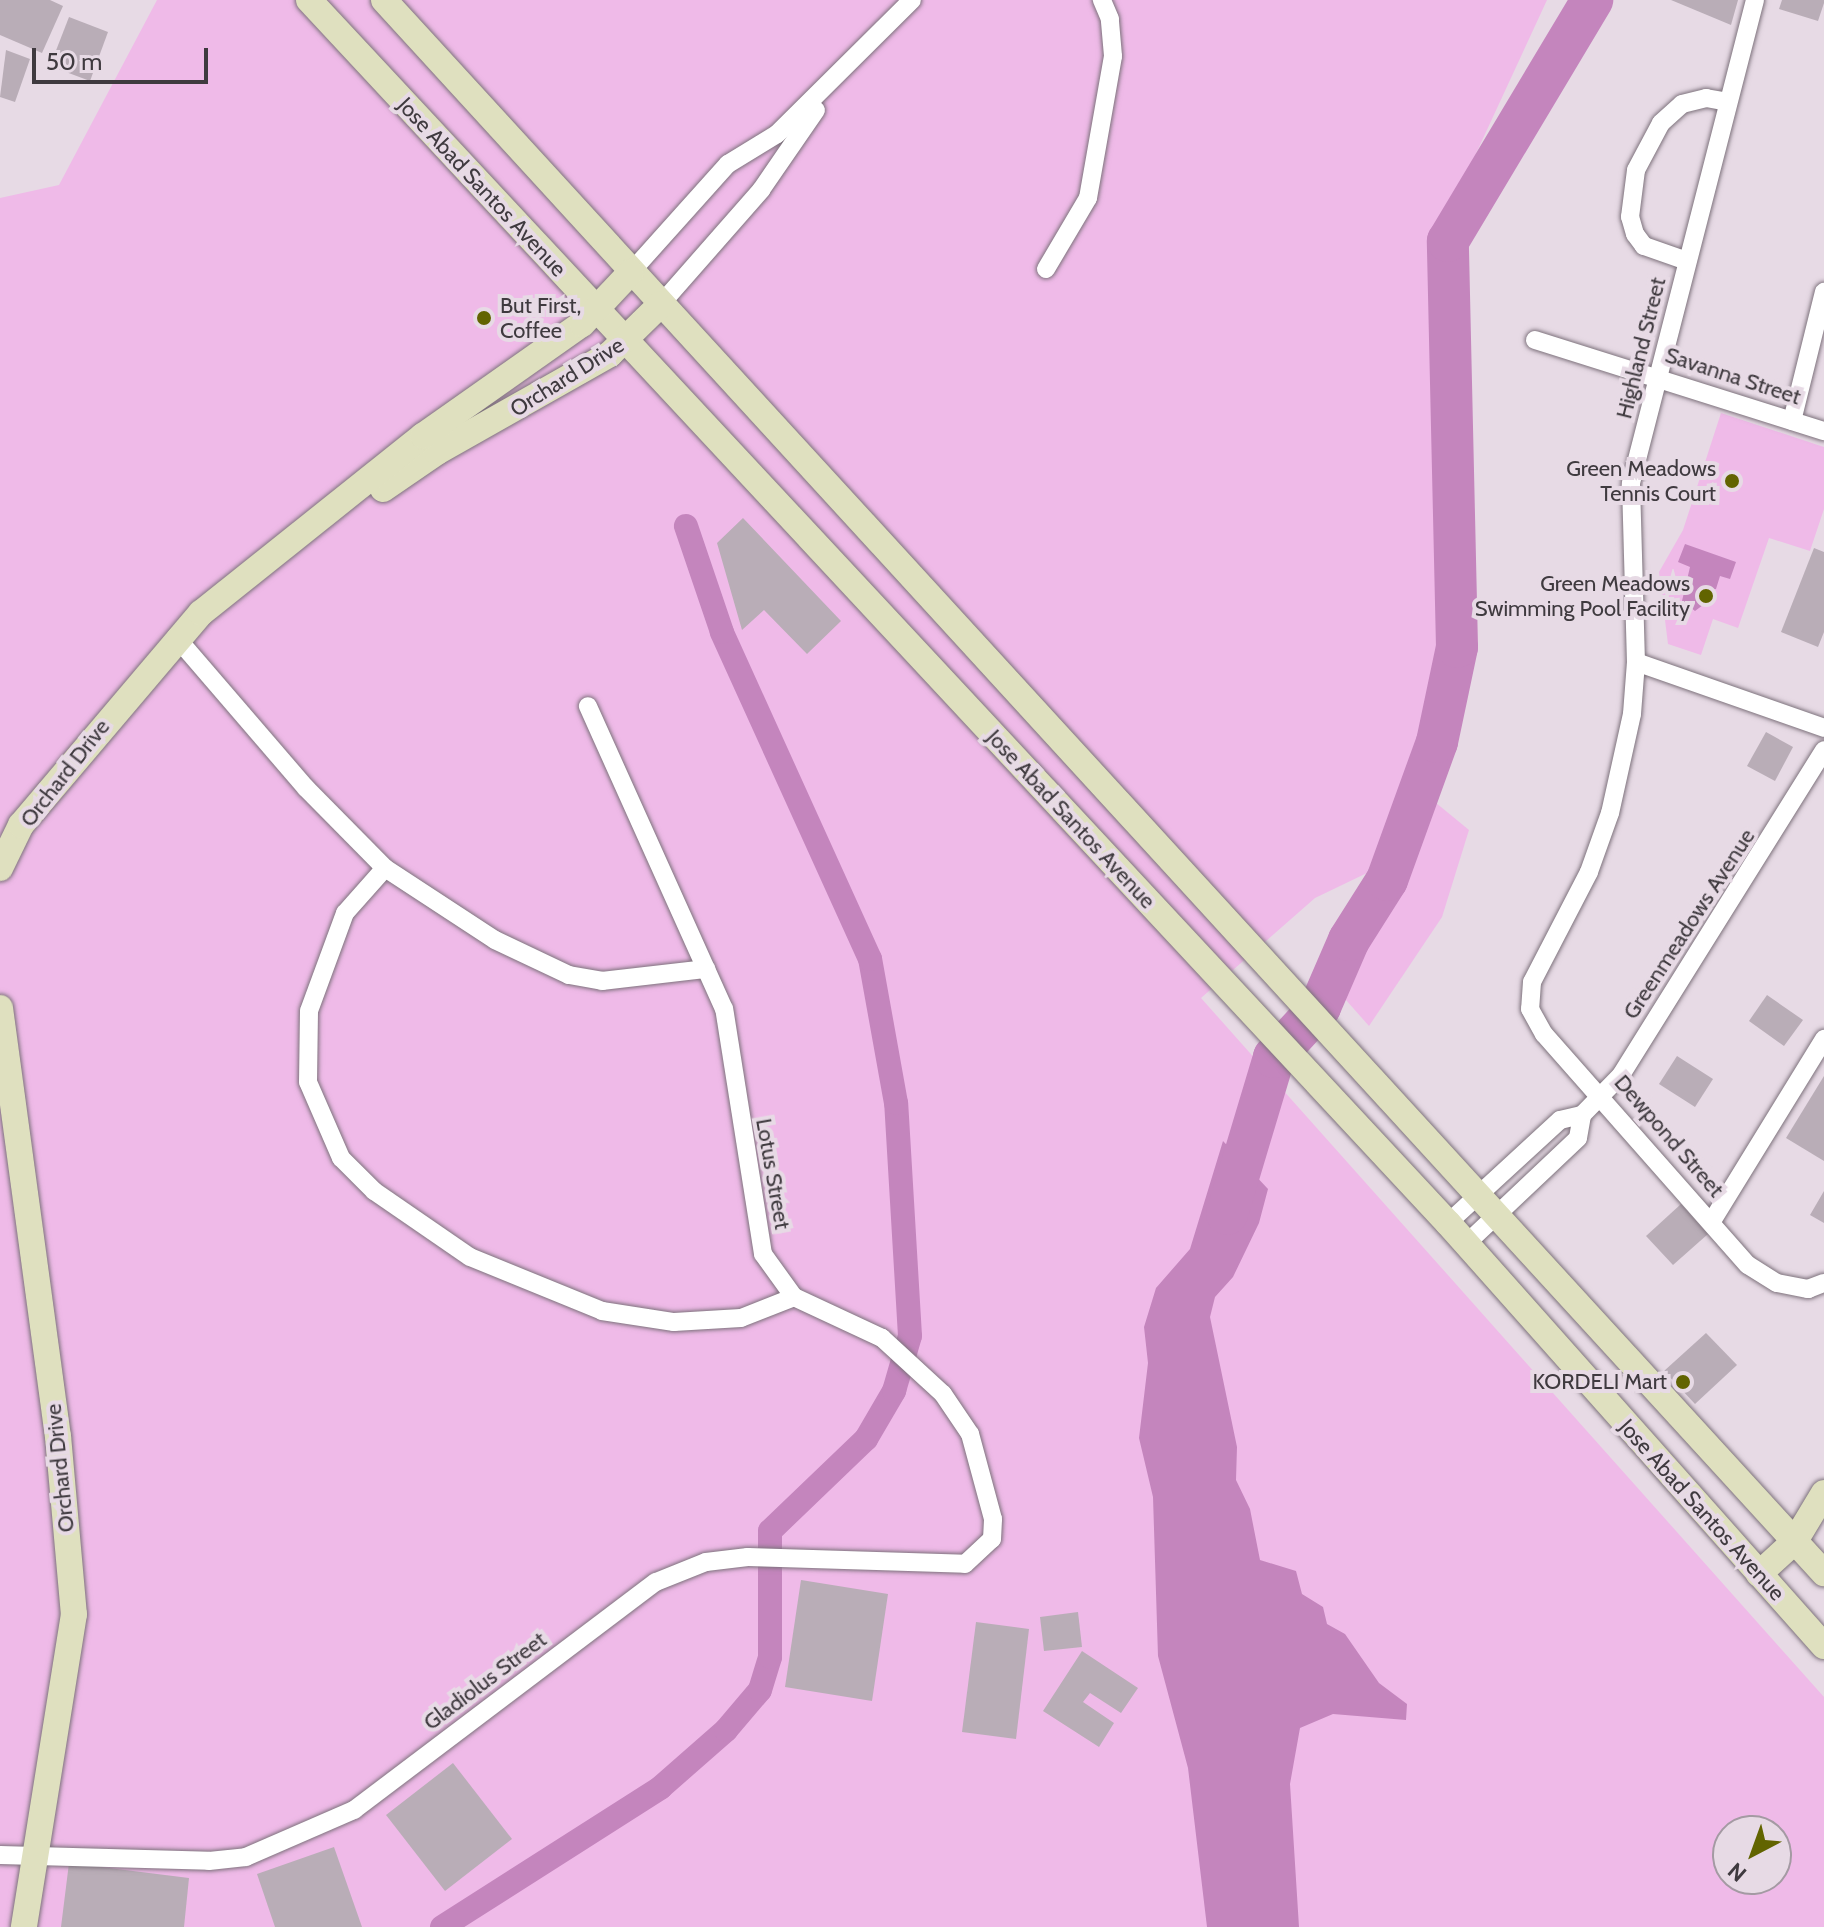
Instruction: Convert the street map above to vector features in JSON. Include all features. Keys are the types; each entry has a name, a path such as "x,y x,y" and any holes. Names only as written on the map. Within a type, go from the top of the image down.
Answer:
{"main road":[{"name":"Jose Abad Santos Avenue","path":"309,0 1448,1223 1824,1646"},
{"path":"384,0 631,272 844,497 1824,1573"},
{"name":"Orchard Drive","path":"0,868 21,825 176,637 201,613 423,436 474,404 596,309 631,272"},
{"name":"Orchard Drive","path":"201,613 437,452 626,341 661,304"},
{"name":"Orchard Drive","path":"0,1008 58,1436 74,1614 38,1857 24,1927"},
{"path":"1759,1574 1795,1541 1824,1493"}],"street":[{"name":"Orchard Drive","path":"631,272 728,164 777,134 912,0"},
{"path":"1046,269 1088,198 1113,56 1110,19 1102,0"},
{"name":"Highland Street","path":"1532,982 1589,872 1610,813 1632,714 1636,662 1631,484 1755,0"},
{"name":"Orchard Drive","path":"661,304 761,190 789,143 857,57"},
{"path":"1687,261 1644,246 1635,234 1630,217 1636,170 1661,123 1682,104 1706,98 1728,102"},
{"path":"1792,421 1824,292"},
{"name":"Savanna Street","path":"1535,340 1824,431"},
{"path":"176,637 306,788 385,868 495,940 569,975 602,981 706,969"},
{"path":"1636,662 1824,728"},
{"name":"Lotus Street","path":"588,706 724,1009 763,1254 794,1297 882,1338 943,1394 970,1434 993,1519 992,1539 965,1564"},
{"name":"Greenmeadows Avenue","path":"1466,1244 1488,1203 1560,1120 1582,1115 1629,1062 1824,750"},
{"path":"385,868 345,913 309,1011 308,1082 341,1158 374,1191 470,1257 602,1311 674,1322 741,1318 794,1297"},
{"name":"Dewpond Street","path":"1532,982 1530,1009 1544,1034 1602,1096 1748,1265 1777,1283 1816,1286"},
{"path":"1712,1221 1824,1039"},
{"name":"Greenmeadows Avenue","path":"1448,1223 1488,1203 1578,1138 1582,1115"},
{"name":"Gladiolus Street","path":"0,1855 209,1861 246,1857 296,1838 354,1810 656,1582 706,1562 788,1555 965,1564"}],"shaded area":[{"path":"157,0 1547,0 1436,240 1437,653 1410,771 1367,873 1315,898 1201,998 1824,1697 1824,1927 0,1927 0,198 59,185"},
{"path":"1721,413 1824,447 1824,509 1810,551 1769,538 1738,628 1713,619 1701,655 1668,644 1659,572 1683,530"},
{"path":"1685,544 1736,562 1730,579 1720,576 1716,589 1701,592 1703,605 1695,611 1682,601 1690,567 1678,562"},
{"path":"1430,798 1469,830 1442,917 1369,1026 1338,991"},
{"path":"1223,1141 1268,1189 1259,1223 1233,1277 1215,1297 1210,1317 1237,1447 1236,1480 1250,1509 1260,1560 1296,1571 1302,1594 1323,1607 1327,1624 1345,1634 1379,1683 1407,1704 1406,1720 1333,1714 1300,1728 1290,1784 1299,1927 1207,1927 1188,1768 1158,1656 1153,1497 1139,1438 1148,1363 1144,1327 1156,1288 1190,1249"}],"building":[{"path":"0,0 50,0 63,6 42,53 0,35"},
{"path":"1671,0 1738,0 1731,25"},
{"path":"1782,0 1824,0 1824,3 1818,21 1779,9"},
{"path":"69,17 108,32 90,81 50,66"},
{"path":"6,50 30,59 15,102 0,97"},
{"path":"743,518 841,621 807,654 764,610 742,630 717,543"},
{"path":"1814,548 1824,552 1824,632 1818,647 1781,632"},
{"path":"1766,732 1793,747 1775,781 1747,766"},
{"path":"1767,995 1803,1020 1784,1046 1749,1021"},
{"path":"1677,1056 1713,1079 1695,1107 1659,1084"},
{"path":"1824,1076 1824,1161 1786,1138"},
{"path":"1824,1191 1824,1223 1810,1215"},
{"path":"1681,1204 1708,1234 1673,1265 1646,1236"},
{"path":"1706,1333 1737,1365 1695,1404 1664,1371"},
{"path":"801,1580 888,1594 872,1701 785,1687"},
{"path":"1078,1612 1082,1647 1044,1651 1040,1617"},
{"path":"976,1622 1029,1629 1016,1739 962,1732"},
{"path":"1082,1651 1138,1688 1121,1713 1090,1693 1083,1702 1114,1723 1099,1747 1043,1711"},
{"path":"453,1763 512,1839 445,1891 386,1815"},
{"path":"334,1847 362,1927 275,1927 257,1874"},
{"path":"69,1863 189,1878 184,1927 61,1927"}],"waterway":[{"path":"1227,1214 1274,1057 1320,1007 1349,940 1387,880 1437,742 1457,647 1448,241 1592,0"},
{"path":"442,1927 660,1788 726,1730 760,1690 770,1657 770,1531 866,1439 894,1391 910,1336 896,1103 870,959 722,632 686,526"}],"place":[{"name":"But First, Coffee","path":"484,318"},
{"name":"Green Meadows Tennis Court","path":"1732,481"},
{"name":"Green Meadows Swimming Pool Facility","path":"1706,596"},
{"name":"KORDELI Mart","path":"1683,1382"}]}
